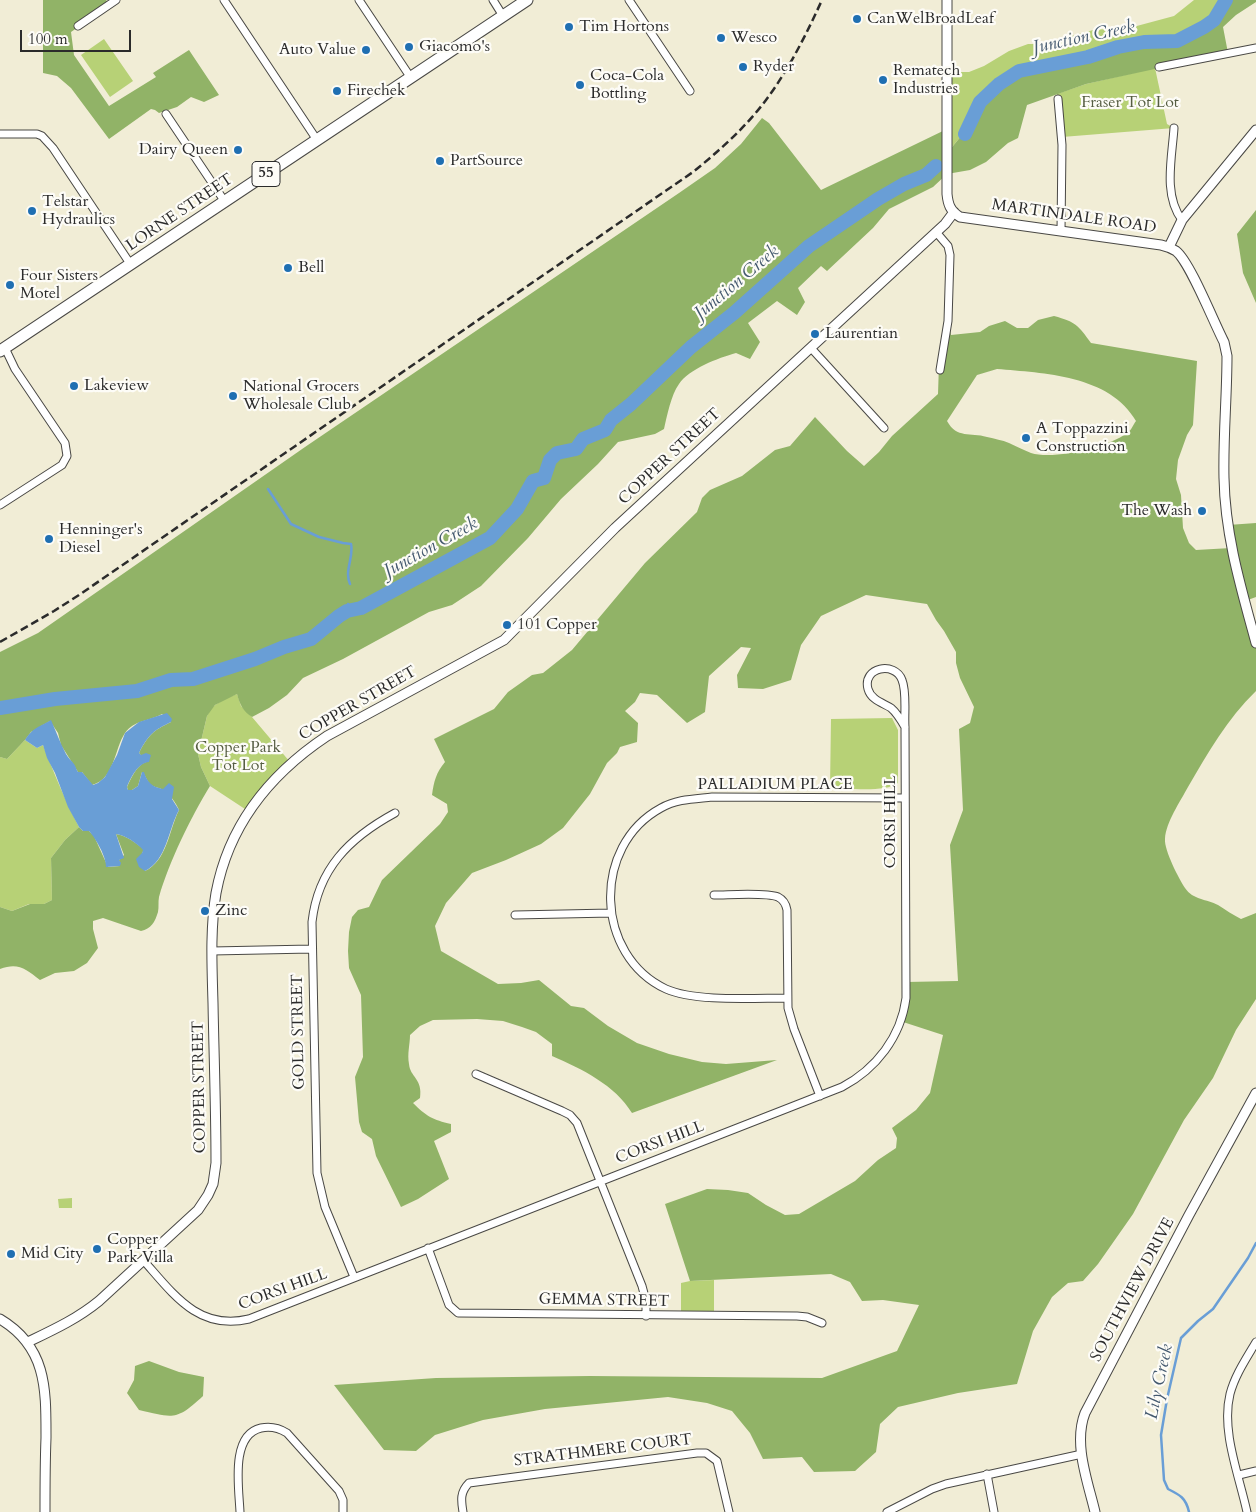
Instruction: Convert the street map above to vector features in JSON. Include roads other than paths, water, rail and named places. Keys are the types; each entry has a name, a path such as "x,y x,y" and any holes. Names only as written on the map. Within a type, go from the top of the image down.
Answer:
{"main road":[{"name":"LORNE STREET","path":"2,347 131,265 527,0"}],"street":[{"path":"78,26 116,0"},
{"path":"224,0 317,140"},
{"path":"359,0 411,78"},
{"path":"493,0 503,16"},
{"path":"630,0 690,91"},
{"path":"947,0 946,194 949,207 954,212"},
{"path":"1158,67 1256,48"},
{"path":"1058,99 1062,145 1061,231"},
{"path":"166,114 225,202"},
{"path":"1174,128 1170,180 1171,196 1176,211 1182,220"},
{"path":"1169,247 1182,220 1256,130"},
{"path":"0,134 37,134 47,140 131,265"},
{"name":"MARTINDALE ROAD","path":"954,212 960,217 1161,245 1176,251 1186,265 1226,350 1228,366 1224,478 1227,525 1232,552 1256,643"},
{"name":"COPPER STREET","path":"28,1342 82,1314 144,1261 198,1210 208,1195 215,1173 216,1152 212,929 216,892 226,858 242,822 259,796 298,757 327,736 504,640 615,528 945,224 954,212"},
{"path":"936,232 948,246 950,255 948,321 940,370"},
{"path":"0,505 62,465 68,456 65,443 2,347"},
{"path":"811,348 884,428"},
{"name":"CORSI HILL","path":"144,1261 177,1298 191,1310 207,1318 228,1322 242,1320 850,1083 872,1066 891,1041 903,1015 906,988 905,727 902,680 898,674 888,668 876,670 868,679 868,690 873,698 896,713 905,727"},
{"name":"PALLADIUM PLACE","path":"787,998 692,996 668,990 646,977 632,963 619,941 613,926 611,913 613,873 618,856 628,838 644,820 668,805 681,800 712,798 905,798"},
{"name":"GOLD STREET","path":"354,1277 325,1207 317,1173 311,929 314,907 323,882 332,865 352,841 395,813"},
{"path":"714,895 769,895 780,898 785,903 787,910 788,1008 794,1029 820,1096"},
{"path":"515,915 611,913"},
{"path":"212,951 311,949"},
{"path":"476,1074 562,1111 575,1119 642,1286 646,1301 646,1316"},
{"name":"SOUTHVIEW DRIVE","path":"1095,1512 1082,1454 1081,1427 1085,1414 1189,1215 1256,1093"},
{"name":"GEMMA STREET","path":"428,1248 449,1305 458,1313 797,1316 807,1317 822,1323"},
{"path":"0,1319 28,1342 43,1376 46,1396 45,1512"},
{"path":"1247,1512 1228,1431 1228,1406 1237,1377 1256,1342"},
{"path":"240,1512 239,1458 242,1444 253,1431 269,1427 282,1429 287,1433 339,1491 343,1500 343,1512"},
{"name":"STRATHMERE COURT","path":"463,1512 461,1495 469,1484 697,1453 706,1453 717,1461 729,1512"},
{"path":"887,1512 932,1489 953,1482 1082,1454"},
{"path":"1239,1475 1256,1471"},
{"path":"987,1474 994,1512"}],"water":[{"path":"167,713 172,719 171,722 156,731 145,742 139,753 141,755 146,753 151,755 149,762 138,768 127,787 128,790 132,790 138,786 142,772 144,772 148,781 156,787 163,789 169,783 174,787 172,799 179,810 163,852 158,860 145,871 139,867 136,859 143,850 131,840 116,834 124,858 119,860 120,866 106,867 95,838 89,831 83,831 79,827 68,807 43,745 37,748 25,740 34,730 51,720 67,755 78,772 82,772 93,785 105,777 117,755 125,733 139,722"}],"waterway":[{"name":"Junction Creek","path":"965,134 980,102 999,84 1019,71 1088,57 1118,47 1144,42 1177,41 1214,20 1226,0"},
{"name":"Junction Creek","path":"0,708 55,699 137,691 171,680 193,679 255,659 284,647 311,639 347,611 361,608 490,538 517,509 533,481 544,478 550,460 557,453 576,449 583,439 605,430 611,420 631,404 691,347 734,313 809,246 878,199 904,184 926,175 936,166"},
{"path":"268,489 291,524 319,537 351,544 348,574 350,584"},
{"name":"Junction Creek","path":"347,611 348,604"},
{"name":"Lily Creek","path":"1189,1512 1184,1500 1168,1489 1164,1480 1161,1435 1181,1338 1213,1309 1256,1243"}],"railway":[{"path":"0,642 79,595 693,172 731,139 766,100 797,52 822,0"}],"place":[{"name":"CanWelBroadLeaf","path":"857,19"},
{"name":"Tim Hortons","path":"569,27"},
{"name":"Wesco","path":"721,38"},
{"name":"Giacomo's","path":"409,47"},
{"name":"Auto Value","path":"366,50"},
{"name":"Ryder","path":"743,67"},
{"name":"Rematech Industries","path":"883,80"},
{"name":"Coca-Cola Bottling","path":"580,85"},
{"name":"Firechek","path":"337,91"},
{"name":"Dairy Queen","path":"238,150"},
{"name":"PartSource","path":"440,161"},
{"name":"Telstar Hydraulics","path":"32,211"},
{"name":"Bell","path":"288,268"},
{"name":"Four Sisters Motel","path":"10,285"},
{"name":"Laurentian","path":"815,334"},
{"name":"Lakeview","path":"74,386"},
{"name":"National Grocers Wholesale Club","path":"233,396"},
{"name":"A Toppazzini Construction","path":"1026,438"},
{"name":"The Wash","path":"1202,511"},
{"name":"Henninger's Diesel","path":"49,539"},
{"name":"101 Copper","path":"507,625"},
{"name":"Zinc","path":"205,911"},
{"name":"Copper Park Villa","path":"97,1249"},
{"name":"Mid City","path":"11,1254"}],"park label":[{"name":"Fraser Tot Lot","path":"1130,103"},
{"name":"Copper Park Tot Lot","path":"238,757"}]}
